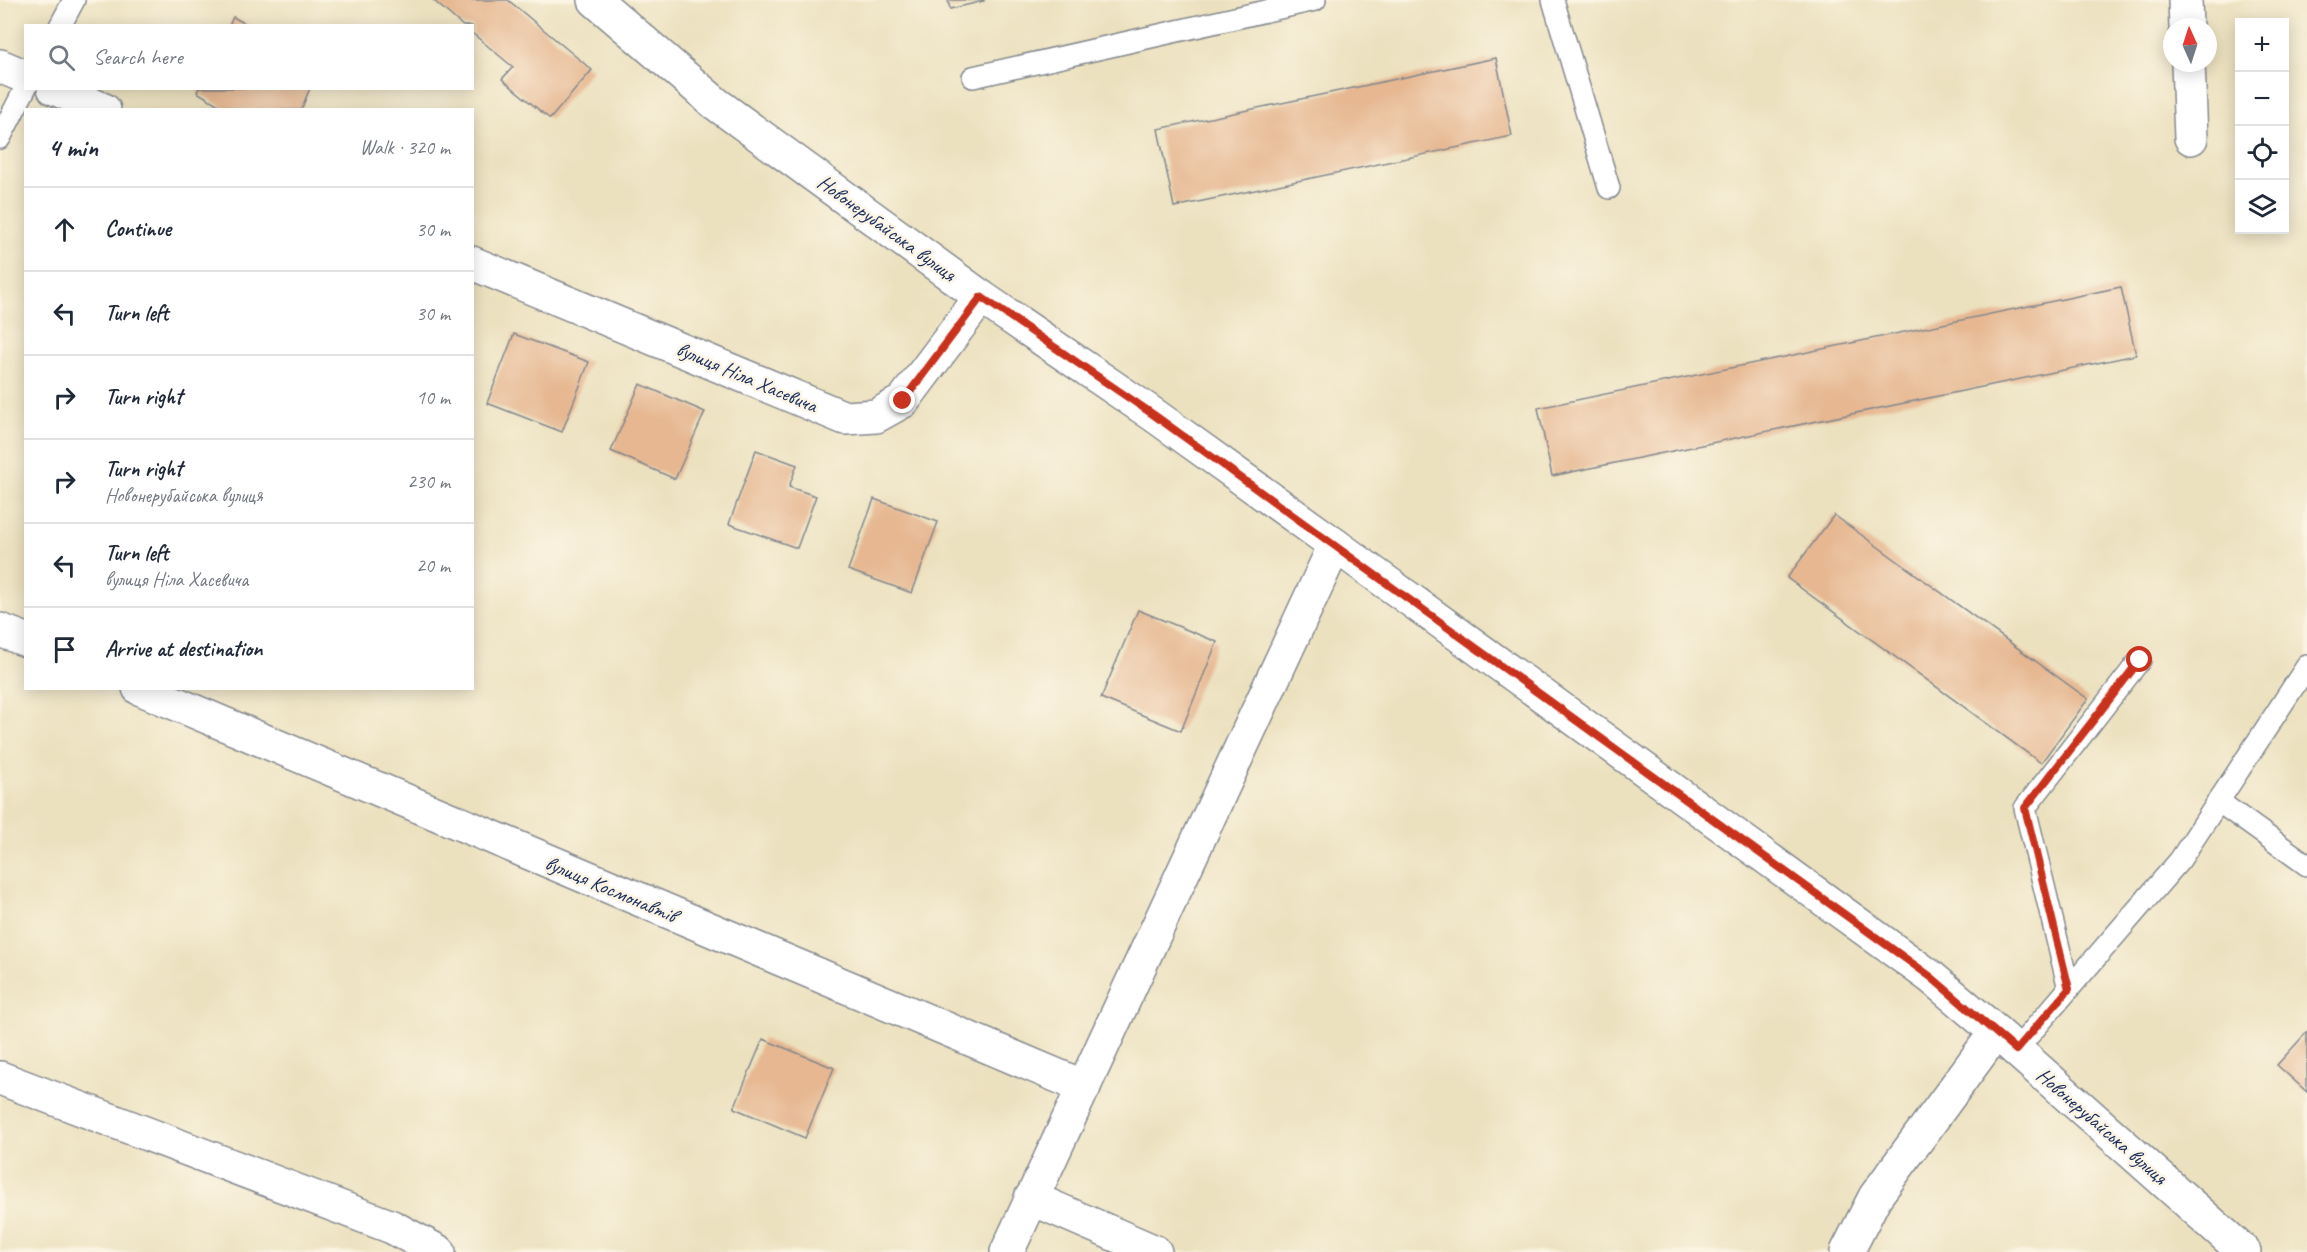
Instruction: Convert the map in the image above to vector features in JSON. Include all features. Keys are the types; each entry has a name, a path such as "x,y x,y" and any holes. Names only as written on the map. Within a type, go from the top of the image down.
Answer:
{"street":[{"name":"Новонерубайська вулиця","path":"595,0 715,103 981,297 1154,415 1335,545 1931,977 2244,1252"},
{"path":"2185,0 2186,18"},
{"path":"0,66 24,76"},
{"path":"2188,72 2191,138"},
{"path":"59,90 99,108"},
{"name":"вулиця Ніла Хасевича","path":"474,264 845,418 876,416 903,401 981,297"},
{"path":"1007,1252 1335,545"},
{"path":"0,630 24,639"},
{"name":"вулиця Космонавтів","path":"144,690 1084,1087"},
{"path":"1847,1252 1875,1197 2006,1041"},
{"path":"0,1078 392,1227 439,1252"},
{"path":"1031,1198 1155,1252"}],"lane":[{"path":"61,24 74,0"},
{"path":"973,77 1315,0"},
{"path":"1553,0 1610,188"},
{"path":"0,138 24,90"},
{"path":"2069,989 2025,808 2140,660"},
{"path":"2006,1041 2069,989 2180,860 2307,666"},
{"path":"2218,801 2307,865"}],"building":[{"path":"433,0 508,0 592,70 550,119 502,79 513,67 474,35 474,24 461,24"},
{"path":"948,0 984,0 984,1 950,9"},
{"path":"233,17 246,24 230,24"},
{"path":"1496,58 1512,136 1174,207 1158,129"},
{"path":"198,90 309,90 302,108 224,108 197,92"},
{"path":"2121,287 2136,355 1552,476 1538,408"},
{"path":"514,334 589,362 562,432 487,403"},
{"path":"640,384 705,412 675,479 611,451"},
{"path":"756,450 797,465 789,487 816,496 797,548 729,524"},
{"path":"874,499 938,522 912,593 848,570"},
{"path":"1834,515 2088,699 2041,763 1787,578"},
{"path":"1138,610 1217,642 1181,731 1101,698"},
{"path":"2307,1032 2307,1092 2277,1065"},
{"path":"763,1039 834,1068 805,1138 734,1108"}],"route":[{"path":"903,401 981,297 1154,415 1931,977 2016,1050 2069,989 2025,808 2140,660"}]}
